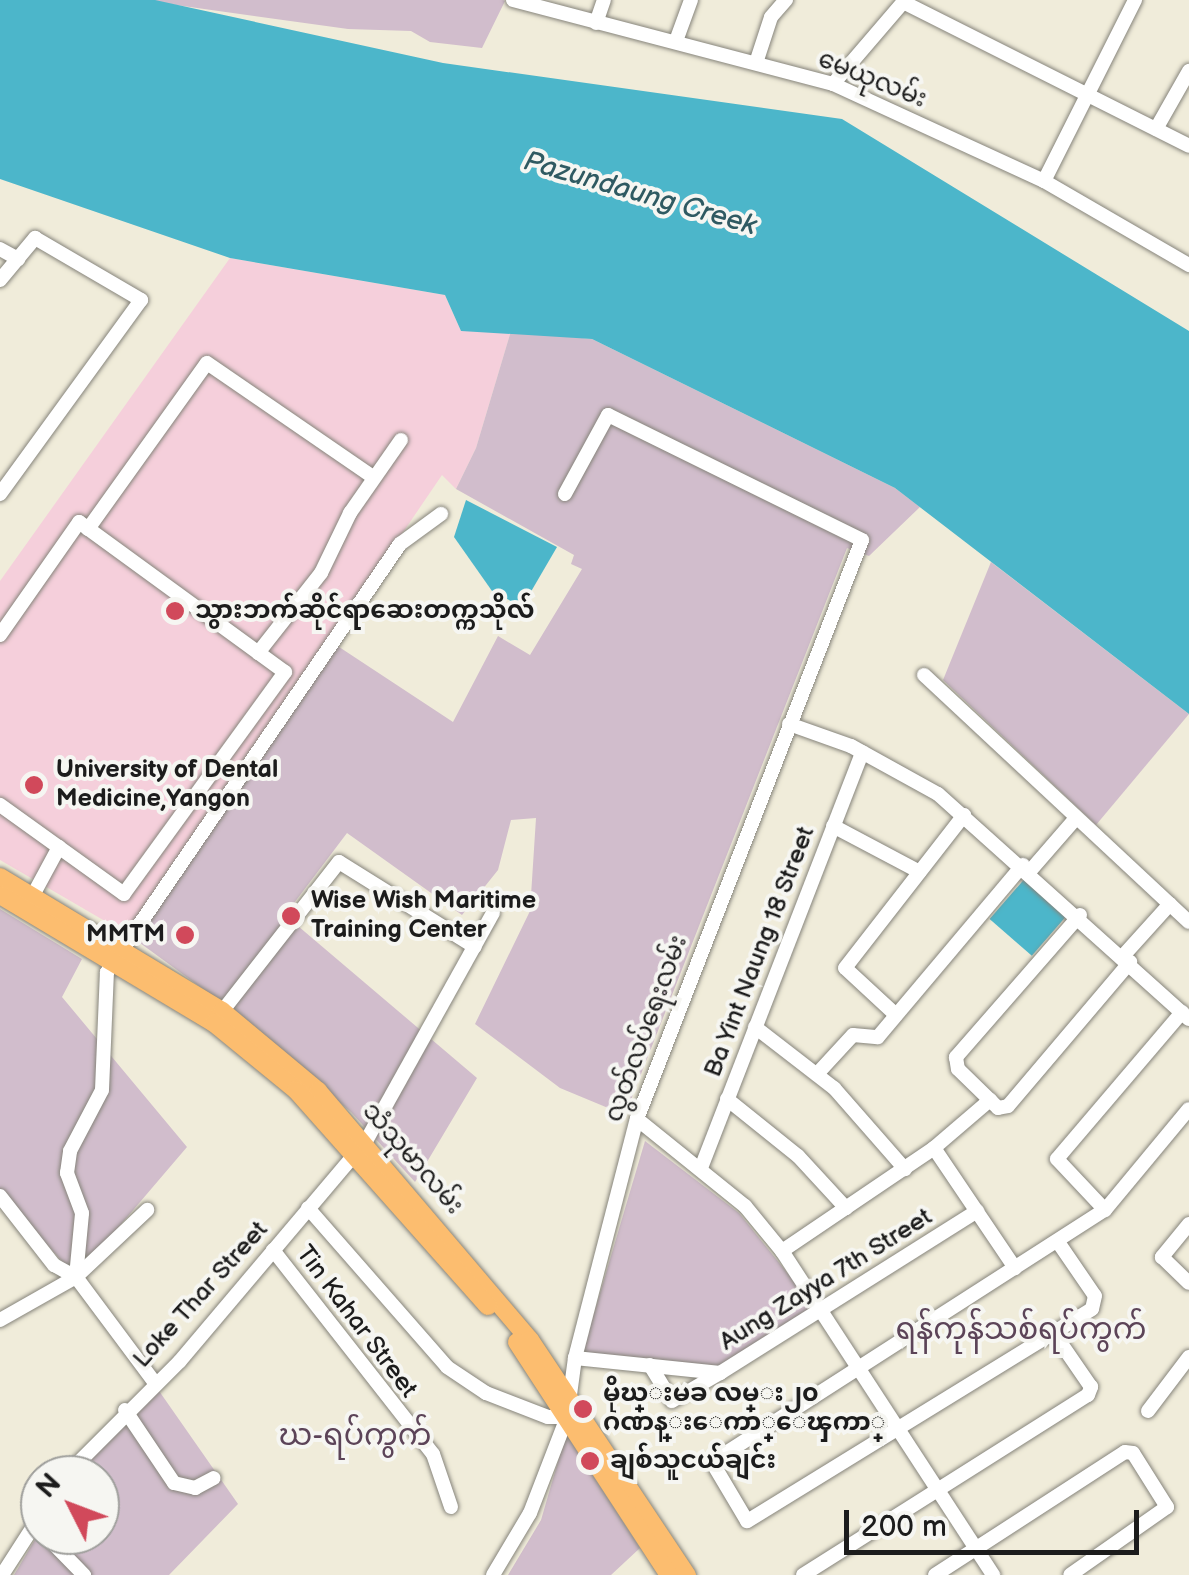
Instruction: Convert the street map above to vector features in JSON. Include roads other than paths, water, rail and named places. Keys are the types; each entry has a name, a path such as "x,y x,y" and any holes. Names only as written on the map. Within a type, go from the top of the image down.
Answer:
{"main road":[{"name":"သံသုမာလမ်း","path":"0,877 218,1017 318,1091 521,1347 669,1575"},
{"name":"သံသုမာလမ်း","path":"0,895 118,955"},
{"name":"သံသုမာလမ်း","path":"361,1147 569,1393 687,1575"}],"street":[{"name":"မေယုလမ်း","path":"513,0 833,84 1044,181 1189,265"},
{"path":"596,23 604,0"},
{"path":"676,41 691,0"},
{"path":"756,63 772,17 786,0"},
{"path":"1044,181 1135,0"},
{"path":"833,84 904,1 1189,146"},
{"path":"1156,130 1189,71"},
{"path":"0,280 35,238 141,300 1,491"},
{"path":"0,249 18,259"},
{"path":"88,529 207,364 373,477"},
{"name":"လွတ်လပ်ရေးလမ်း","path":"494,1575 530,1513 567,1417 575,1358 637,1119 862,540 608,415 565,494"},
{"path":"258,653 322,573 373,477 401,440"},
{"path":"76,1277 82,1213 67,1173 70,1151 102,1090 102,988 118,955 400,544 441,514"},
{"path":"0,635 79,522 285,672 124,894 0,805"},
{"path":"924,675 1189,922"},
{"path":"789,724 862,752 964,816 1080,915 1186,1015 1056,1162 1105,1210"},
{"name":"Ba Yint Naung 18 Street","path":"700,1168 862,752"},
{"path":"896,1015 845,968 964,816"},
{"path":"816,1074 853,1035 878,1037 1076,818"},
{"path":"833,826 920,872"},
{"path":"32,897 59,847"},
{"path":"218,1017 339,862 475,948"},
{"path":"782,1251 996,1104 1127,959 1170,904"},
{"name":"Loke Thar Street","path":"84,1455 155,1383 361,1147 493,912"},
{"path":"996,1104 955,1064 1080,915"},
{"path":"755,1027 816,1074 905,1169"},
{"path":"727,1099 798,1156 846,1208"},
{"path":"1058,1242 1095,1304 749,1522 712,1462 1105,1210 1189,1109"},
{"path":"637,1119 700,1168 782,1251 993,1575"},
{"path":"934,1148 1015,1268"},
{"path":"0,1196 54,1265 76,1277 155,1383"},
{"path":"308,1208 458,1376 548,1417 567,1417"},
{"path":"0,1320 76,1277 147,1210"},
{"name":"Aung Zayya 7th Street","path":"575,1358 720,1373 978,1211"},
{"path":"1189,1224 1162,1260 1189,1283"},
{"name":"Tin Kahar Street","path":"273,1250 440,1469 451,1507"},
{"path":"803,1575 1091,1392 1053,1332"},
{"path":"1148,1411 1189,1357"},
{"path":"650,1365 674,1402 720,1373"},
{"path":"125,1410 174,1484 194,1488 214,1478"},
{"path":"935,1575 1129,1452 1168,1507 1070,1575"},
{"path":"2,1575 20,1552"},
{"path":"66,1555 84,1575"}],"water":[{"name":"Pazundaung Creek","path":"0,0 155,0 443,63 842,119 1189,331 1189,714 895,488 592,339 461,331 445,295 230,258 0,179"},
{"path":"466,500 557,547 522,607 492,591 454,537"},
{"path":"1027,876 1069,913 1032,956 990,919"}],"place":[{"name":"သွားဘက်‌ဆိုင်ရာဆေးတက္ကသိုလ်","path":"175,611"},
{"name":"University of Dental Medicine,Yangon","path":"34,785"},
{"name":"Wise Wish Maritime Training Center","path":"291,916"},
{"name":"MMTM","path":"185,935"},
{"name":"မိုဃ္းမခ လမ္း၂၀ ဂဏန္းေကာ္ေၾကာ္","path":"583,1409"},
{"name":"ချစ်သူငယ်ချင်း","path":"590,1461"}],"district":[{"name":"ရန်ကုန်သစ်ရပ်ကွက်","path":"1021,1330"},
{"name":"ဃ-ရပ်ကွက်","path":"355,1436"}]}
